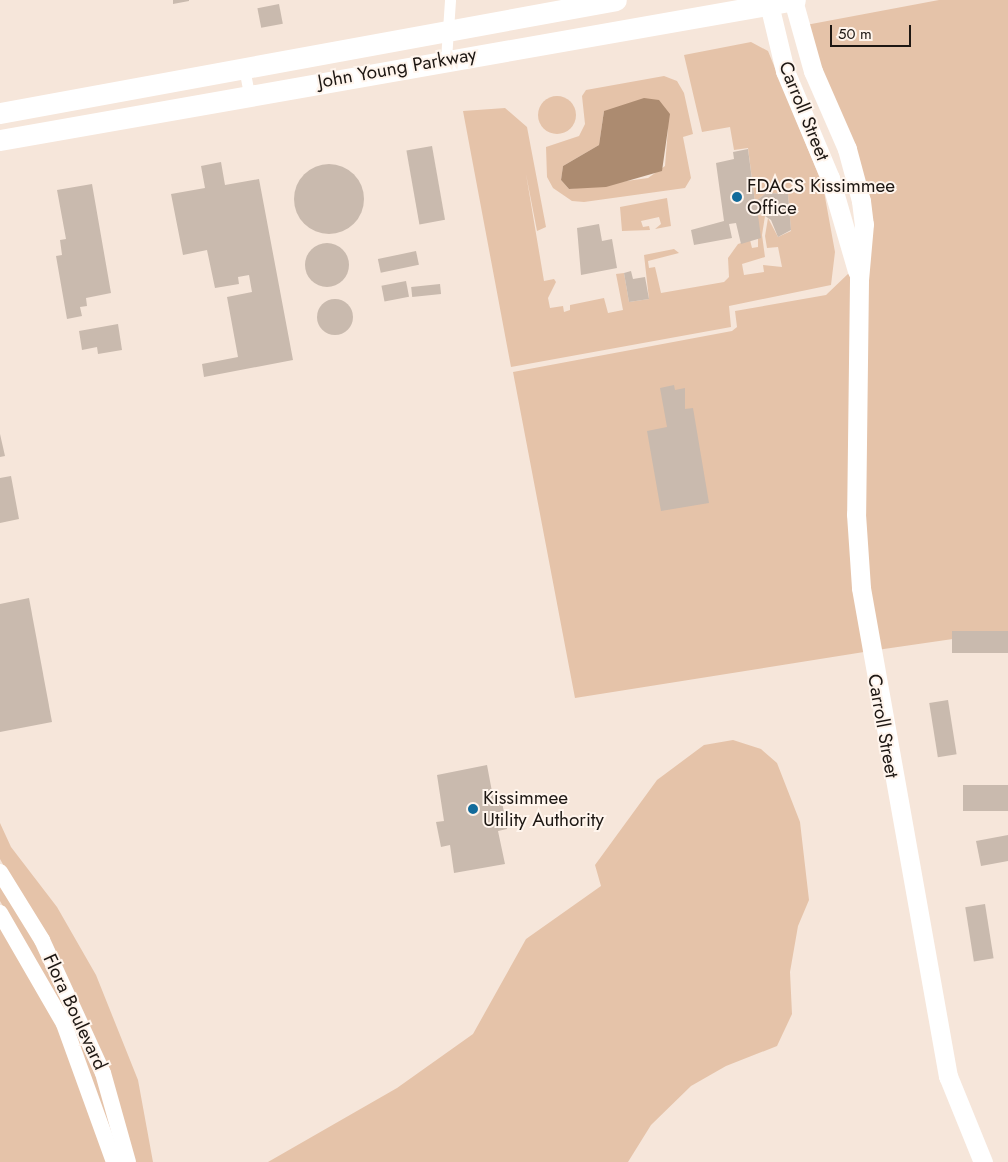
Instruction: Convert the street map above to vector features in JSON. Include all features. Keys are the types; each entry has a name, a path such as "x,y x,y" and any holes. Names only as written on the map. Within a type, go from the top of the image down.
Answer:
{"highway":[{"name":"John Young Parkway","path":"0,113 616,0"},
{"name":"John Young Parkway","path":"0,140 768,2 794,0"}],"main road":[{"name":"Carroll Street","path":"794,0 812,71 847,149 861,202 864,224 859,280 856,514 861,588 948,1076 983,1162"},
{"name":"Carroll Street","path":"768,2 785,71 830,178 859,280"}],"street":[{"path":"446,60 450,30 450,0"},
{"path":"244,68 249,94"},
{"name":"Flora Boulevard","path":"0,872 42,940 103,1073 128,1162"},
{"name":"Flora Boulevard","path":"0,913 64,1024 114,1162"}],"shaded area":[{"path":"939,0 1008,0 1008,631 877,650 862,513 870,224 806,25"},
{"path":"751,42 768,51 823,186 835,252 831,285 729,306 731,327 511,367 463,111 505,108 527,127 546,227 537,231 526,174 544,281 554,279 556,282 548,298 550,308 563,306 564,312 570,310 570,305 604,298 608,313 623,310 616,274 624,273 629,302 649,299 644,255 674,249 679,253 648,261 649,268 655,267 661,293 724,282 729,277 728,258 738,244 750,240 752,248 758,247 758,215 765,216 762,235 765,257 742,264 744,275 764,272 763,265 782,267 778,247 767,248 765,236 768,218 778,237 791,231 788,194 766,193 755,202 748,148 734,150 730,127 702,132 684,55"},
{"path":"664,76 677,81 684,93 693,134 683,137 691,178 685,188 584,202 572,201 553,188 547,177 546,147 579,136 585,124 582,96 586,90","holes":["604,111 668,128 665,166 648,178 569,189 561,180 563,166 599,145"]},
{"path":"557,96 571,101 576,115 571,129 557,134 543,129 538,115 543,101"},
{"path":"644,98 659,100 670,114 662,171 606,187 569,189 561,180 563,166 599,145 604,111"},
{"path":"667,198 671,226 655,229 661,224 659,217 641,221 643,227 649,226 650,230 622,231 620,207"},
{"path":"850,272 864,652 575,698 513,372 732,331 737,327 735,311 826,295"},
{"path":"733,740 761,749 777,763 800,822 809,900 798,926 790,972 792,1014 777,1046 726,1066 691,1086 651,1125 628,1162 268,1162 397,1088 473,1034 526,939 601,886 595,865 657,780 704,745"},
{"path":"0,823 11,847 57,907 96,975 138,1080 153,1162 135,1162 21,897 0,859"},
{"path":"0,885 36,943 97,1075 121,1158 69,1022 0,901"},
{"path":"0,926 58,1027 107,1162 0,1162"}],"building":[{"path":"173,0 189,0 189,1 173,4"},
{"path":"279,4 283,24 261,28 257,8"},
{"path":"432,146 445,220 419,224 406,151"},
{"name":"FDACS Kissimmee Office","path":"748,149 755,202 766,193 788,194 791,230 778,237 771,220 762,214 758,215 761,238 741,244 736,223 729,224 732,238 694,245 691,230 724,221 716,163 734,159 733,152"},
{"path":"221,162 225,185 259,179 293,360 204,377 202,364 238,357 227,297 252,292 249,275 238,277 239,284 215,288 207,250 183,255 171,194 205,188 201,166"},
{"path":"329,164 342,167 354,174 361,186 364,199 361,212 354,224 342,231 329,234 316,231 304,224 297,212 294,199 297,186 304,174 316,167"},
{"path":"92,184 111,293 86,298 87,306 80,307 82,316 67,319 56,256 62,255 60,240 66,239 57,190"},
{"path":"599,224 602,241 612,239 617,268 581,275 577,228"},
{"path":"327,243 339,247 345,253 349,265 345,277 339,283 327,287 315,283 309,277 305,265 309,253 315,247"},
{"path":"416,251 419,265 381,273 378,259"},
{"path":"631,271 633,279 645,277 649,299 629,302 624,273"},
{"path":"406,281 409,297 385,301 381,286"},
{"path":"440,284 441,294 412,297 411,287"},
{"path":"335,299 348,304 353,317 348,330 335,335 322,330 317,317 322,304"},
{"path":"118,324 122,350 98,354 97,347 82,350 79,331"},
{"path":"674,385 675,390 685,388 685,409 693,408 709,503 661,511 647,431 667,427 660,388"},
{"path":"0,434 5,456 0,457"},
{"path":"11,476 19,519 0,523 0,478"},
{"path":"29,598 52,722 0,732 0,604"},
{"path":"952,631 1008,631 1008,653 952,653"},
{"path":"948,700 957,754 938,757 929,703"},
{"name":"Kissimmee Utility Authority","path":"487,765 493,797 501,796 507,829 498,831 505,864 454,873 450,845 441,847 436,822 444,821 437,775"},
{"path":"963,785 1008,785 1008,811 963,811"},
{"path":"1008,835 1008,861 981,866 976,841"},
{"path":"985,904 994,958 974,961 965,907"}],"place":[{"name":"FDACS Kissimmee Office","path":"737,197"},
{"name":"Kissimmee Utility Authority","path":"473,809"}]}
